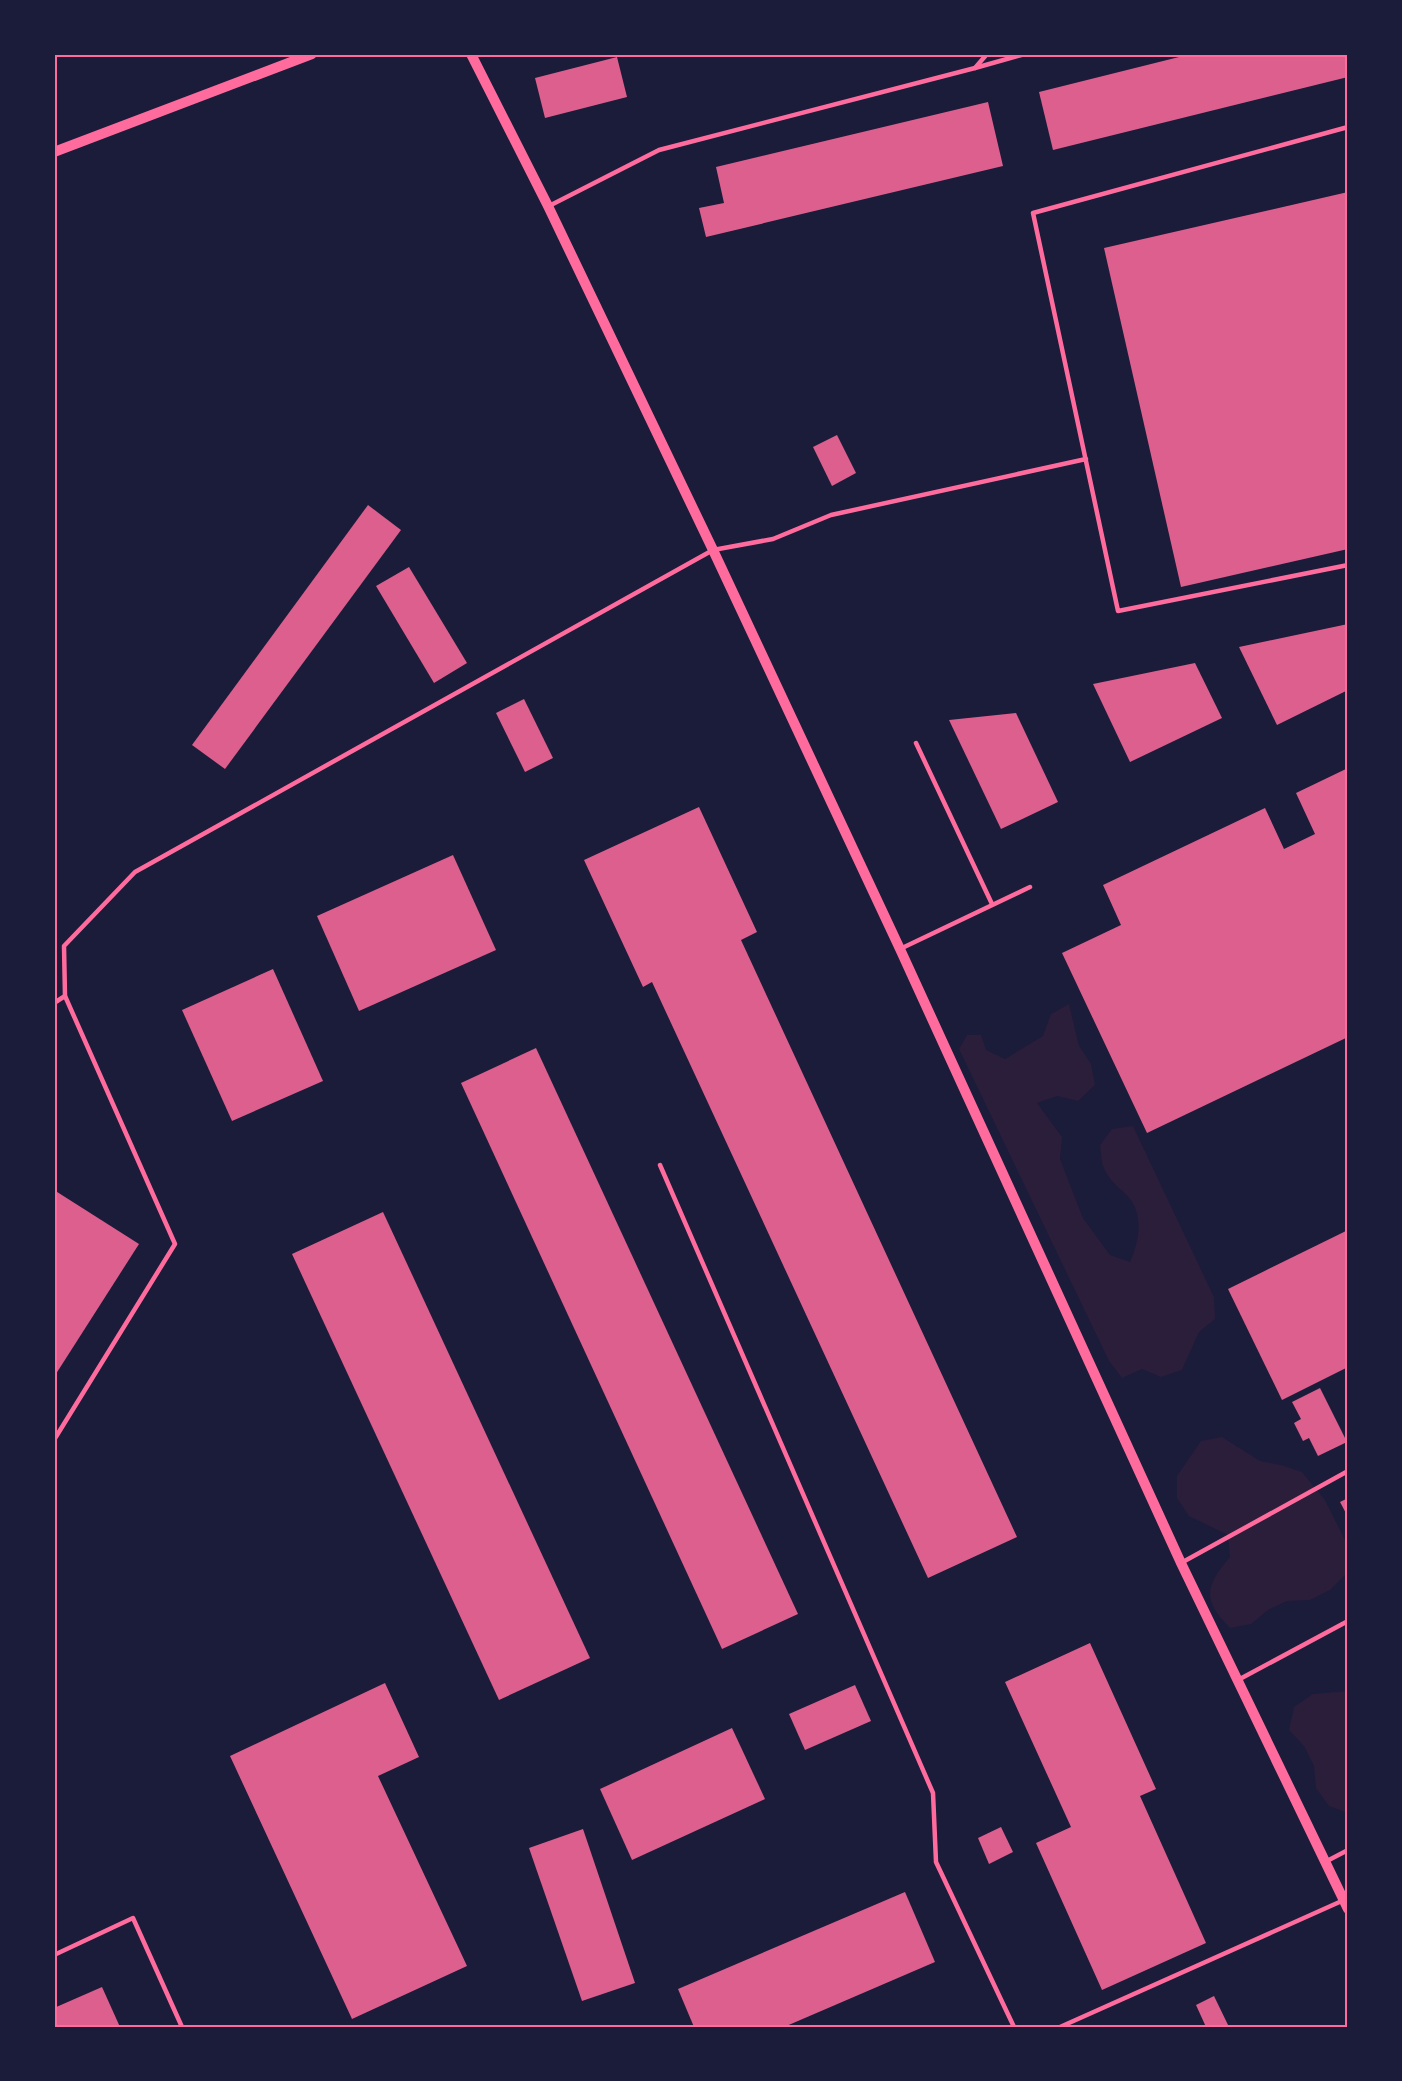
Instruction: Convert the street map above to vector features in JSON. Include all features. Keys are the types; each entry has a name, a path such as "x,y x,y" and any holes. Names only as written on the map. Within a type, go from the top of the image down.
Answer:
{"street":[{"path":"54,152 312,54"},
{"path":"471,54 548,206 712,550 900,949 1181,1563 1346,1904"}],"lane":[{"path":"975,68 987,54"},
{"path":"548,206 659,150 1025,54"},
{"path":"1348,127 1033,213 1118,611 1348,565"},
{"path":"54,1440 176,1244 65,996 64,946 135,872 712,550 773,539 831,515 1086,459"},
{"path":"916,743 992,904"},
{"path":"900,949 1030,887"},
{"path":"54,1003 65,996"},
{"path":"660,1165 933,1793 936,1862 1014,2027"},
{"path":"1181,1563 1348,1471"},
{"path":"1238,1680 1348,1621"},
{"path":"1324,1862 1348,1850"},
{"path":"1060,2027 1346,1904"},
{"path":"54,1955 133,1918 182,2027"}],"shaded area":[{"path":"1069,1004 1079,1046 1091,1064 1095,1085 1078,1101 1057,1096 1037,1103 1062,1137 1060,1159 1083,1218 1110,1255 1130,1262 1137,1239 1139,1223 1137,1215 1131,1200 1106,1173 1102,1163 1100,1145 1112,1129 1133,1126 1214,1297 1215,1319 1199,1332 1182,1370 1161,1377 1142,1369 1122,1378 1109,1361 959,1049 967,1035 981,1035 986,1050 1005,1059 1043,1036 1051,1014"},
{"path":"1222,1437 1260,1461 1302,1472 1325,1500 1348,1546 1348,1566 1345,1575 1330,1590 1310,1600 1287,1601 1268,1610 1251,1624 1230,1628 1215,1609 1210,1593 1216,1576 1230,1557 1228,1535 1189,1516 1177,1498 1177,1476 1201,1441"},
{"path":"1348,1691 1348,1813 1329,1806 1316,1788 1314,1766 1304,1746 1289,1730 1294,1707 1313,1694"}],"building":[{"path":"1191,54 1348,54 1348,77 1053,150 1039,92"},
{"path":"617,57 627,97 545,118 535,78"},
{"path":"988,102 1003,166 706,237 699,208 724,203 716,167"},
{"path":"1348,192 1348,549 1181,587 1104,248"},
{"path":"837,435 856,473 832,486 813,447"},
{"path":"368,505 401,530 225,769 192,745"},
{"path":"409,567 467,663 434,683 376,586"},
{"path":"1348,624 1348,690 1277,725 1239,647"},
{"path":"1195,663 1222,718 1130,762 1093,684"},
{"path":"524,699 553,758 525,772 496,713"},
{"path":"1016,713 1058,802 1001,829 949,720"},
{"path":"1348,768 1348,1037 1147,1133 1062,953 1121,925 1103,885 1265,808 1284,849 1315,834 1296,793"},
{"path":"699,807 757,932 741,940 1017,1537 928,1578 652,982 643,987 584,860"},
{"path":"453,855 496,950 359,1011 317,916"},
{"path":"273,969 323,1081 232,1121 182,1010"},
{"path":"536,1048 798,1614 722,1649 461,1083"},
{"path":"54,1190 139,1244 54,1377"},
{"path":"383,1212 590,1658 499,1700 292,1254"},
{"path":"1348,1230 1348,1367 1282,1400 1228,1289"},
{"path":"1320,1388 1347,1442 1318,1456 1309,1438 1303,1441 1294,1423 1301,1419 1292,1402"},
{"path":"1348,1498 1348,1517 1340,1502"},
{"path":"1090,1643 1156,1789 1140,1796 1206,1943 1102,1990 1036,1843 1071,1827 1005,1682"},
{"path":"385,1683 419,1757 378,1776 467,1966 352,2019 230,1756"},
{"path":"855,1685 871,1721 805,1750 789,1714"},
{"path":"732,1728 765,1799 632,1860 600,1789"},
{"path":"1001,1827 1013,1852 989,1864 978,1838"},
{"path":"583,1829 635,1983 582,2001 529,1848"},
{"path":"905,1892 935,1962 784,2027 694,2027 678,1989"},
{"path":"102,1987 120,2027 54,2027 54,2008"},
{"path":"1214,1996 1229,2027 1206,2027 1196,2005"}]}
